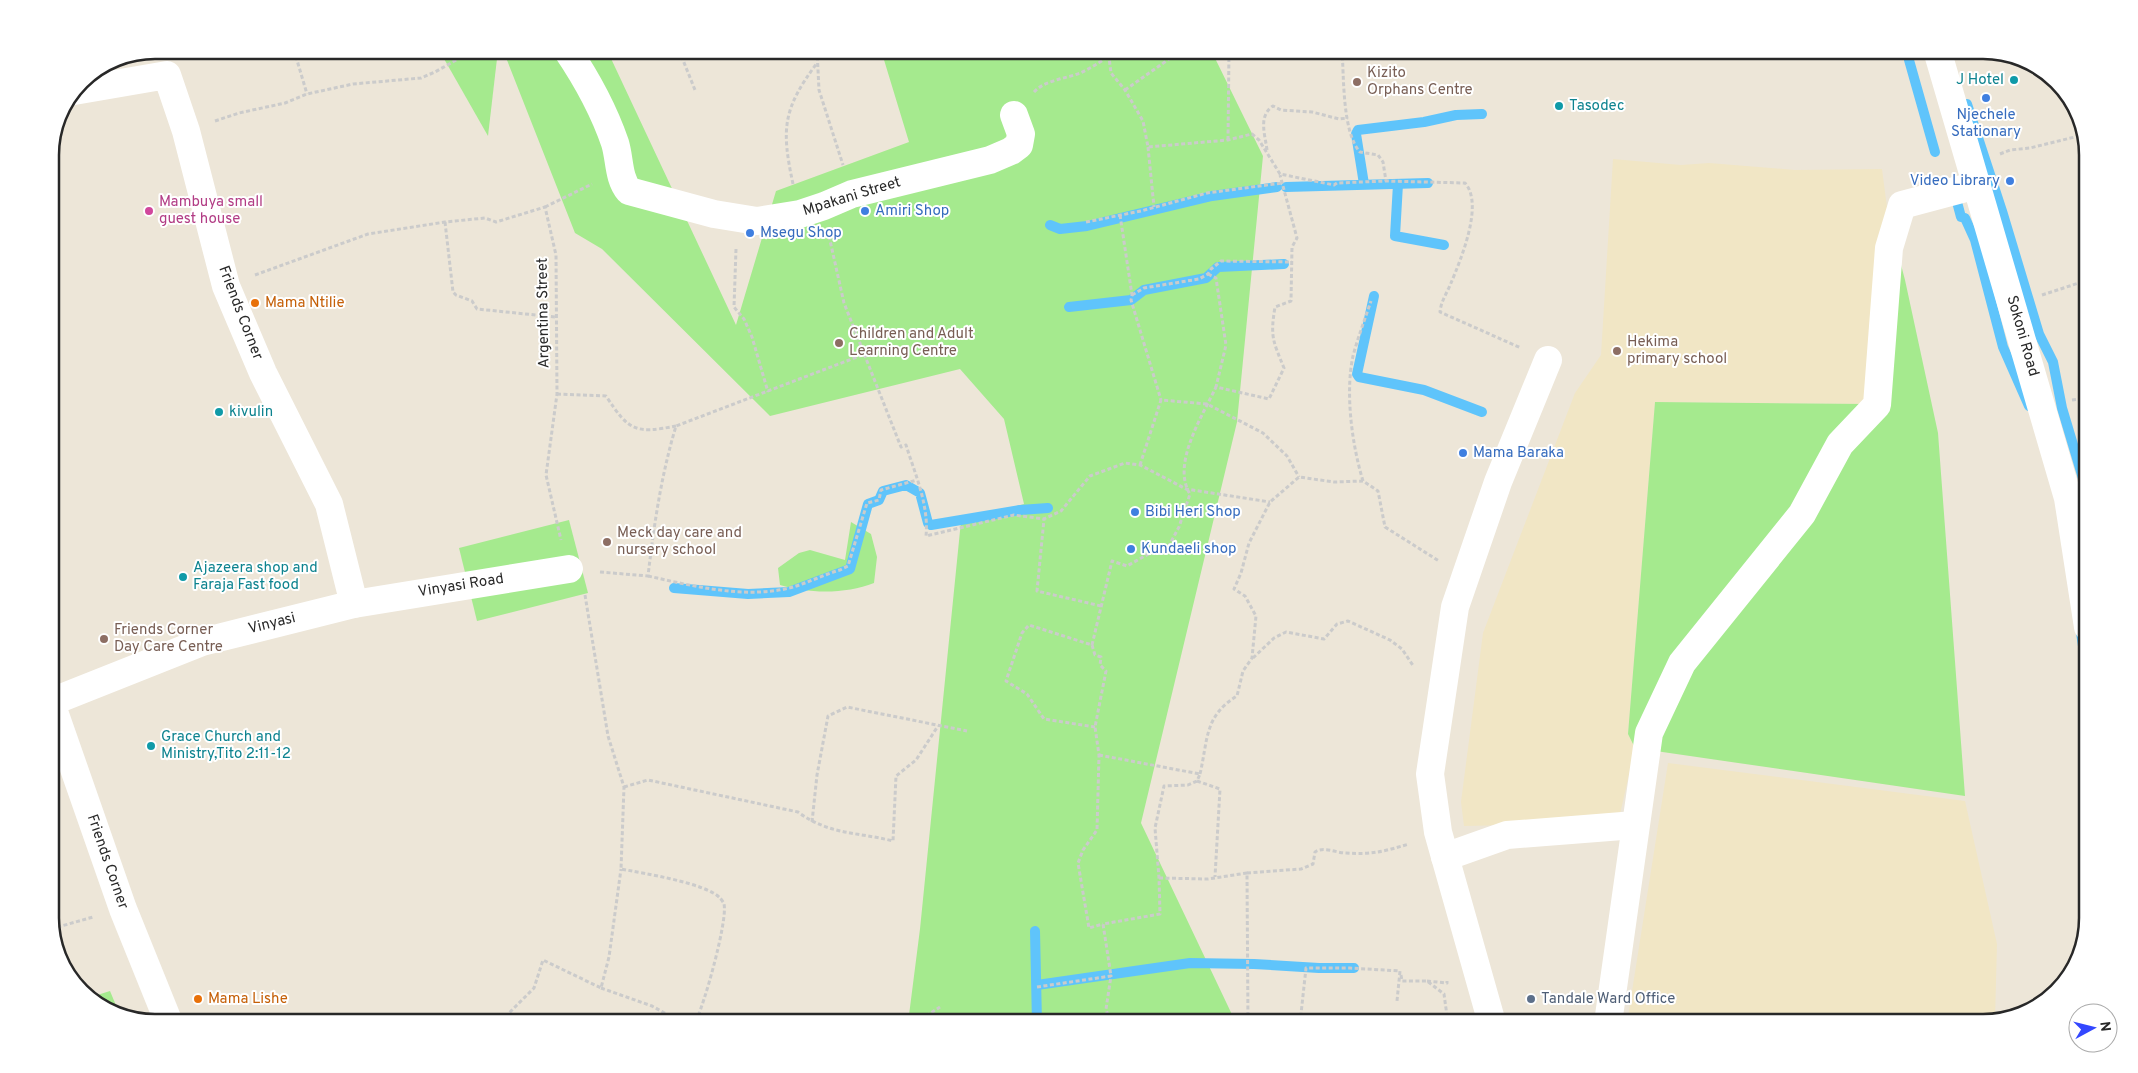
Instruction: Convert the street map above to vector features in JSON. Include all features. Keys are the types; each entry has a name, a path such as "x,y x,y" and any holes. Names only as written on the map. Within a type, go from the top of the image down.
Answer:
{"street":[{"name":"Mpakani Street","path":"572,59 595,98 615,144 621,175 624,185 629,191 732,218 757,221 812,210 852,194 990,160 1018,145 1021,134 1014,115"},
{"name":"Sokoni Road","path":"1940,59 2068,498 2079,569"},
{"name":"Friends Corner","path":"85,89 167,75 186,131 226,286 263,373 329,504 354,604"},
{"path":"1609,1014 1635,825 1650,733 1682,663 1802,514 1840,444 1877,405 1888,248 1902,205 1977,185"},
{"path":"1489,1014 1441,845 1430,774 1455,607 1498,482 1548,360"},
{"name":"Vinyasi Road","path":"354,604 569,569"},
{"name":"Vinyasi","path":"59,698 202,642 354,604"},
{"name":"Friends Corner","path":"59,724 123,909 165,1014"},
{"path":"1441,845 1507,835 1635,825"}],"path":[{"path":"297,59 307,94"},
{"path":"186,131 239,112 285,104 307,94 353,84 421,78 458,59"},
{"path":"683,59 695,90"},
{"path":"817,59 819,90 852,194"},
{"path":"1039,87 1080,73 1105,59"},
{"path":"1109,59 1112,73 1125,90 1143,121 1148,146 1154,208"},
{"path":"1125,90 1169,59"},
{"path":"1228,140 1229,59"},
{"path":"1343,59 1352,140 1360,152 1378,155 1383,162 1386,181"},
{"path":"817,63 799,88 790,108 786,128 787,153 812,210 825,218 844,303 900,447 906,444 928,523 926,536 1014,515 1044,519 1061,511 1090,476 1125,463 1140,465 1186,488 1270,502"},
{"path":"1267,153 1264,116 1273,106 1281,110 1312,112 1339,119 1348,118"},
{"path":"1148,146 1228,140 1252,134 1259,140 1280,174 1290,215 1296,228 1297,238 1292,247 1291,301 1275,307 1272,321 1272,337 1284,368 1269,400 1216,387"},
{"path":"1977,185 1985,162 1996,156 2010,150 2030,148 2077,137"},
{"path":"226,286 362,236 445,222 485,218 496,222 545,207 614,174 621,175"},
{"path":"1280,174 1334,185 1337,183 1386,181 1465,183 1470,189 1473,208 1457,270 1440,312 1548,360"},
{"path":"1086,222 1154,208 1207,193 1282,183"},
{"name":"Argentina Street","path":"545,207 556,255 557,394 546,475 554,518 569,569"},
{"path":"1120,215 1132,295 1131,300 1160,400 1140,465"},
{"path":"732,218 737,222 734,307 744,319 752,337 768,392"},
{"path":"445,222 453,292 456,295 472,301 477,309 556,317"},
{"path":"1132,295 1144,288 1199,279 1208,274 1221,261 1292,262"},
{"path":"1208,274 1216,278 1226,345 1216,387 1206,404 1185,457 1186,488 1190,494 1179,527 1166,550 1152,552 1127,566 1112,561 1092,645 1094,655 1101,657 1100,665 1106,671 1095,727 1098,756 1096,830 1083,850 1078,863 1088,928 1160,914 1155,828 1164,786 1188,784 1197,781 1220,790 1215,877"},
{"path":"2013,305 2079,283"},
{"path":"1363,481 1354,454 1351,383 1353,357 1371,301"},
{"path":"557,394 606,396 625,423 634,429 645,430 676,426 865,354"},
{"path":"1160,400 1206,404 1263,433 1287,456 1299,478"},
{"path":"648,576 662,475 676,426"},
{"path":"1252,658 1256,616 1245,596 1234,589 1241,573 1249,542 1270,502 1299,478 1334,482 1363,481 1378,490 1385,527 1447,566 1466,574"},
{"path":"569,569 648,576 702,589 757,591 786,589 848,566 867,503 879,500 881,490 917,480"},
{"path":"1044,519 1037,591 1101,606"},
{"path":"569,569 584,589 608,736 624,787 621,869 608,957 601,988"},
{"path":"1197,781 1209,726 1222,705 1237,696 1243,671 1252,658 1274,638 1286,632 1324,639 1337,624 1348,621 1390,640 1402,649 1417,670 1442,690"},
{"path":"1092,645 1029,624 1022,633 1006,681 1027,694 1044,719 1095,727"},
{"path":"812,822 817,774 828,716 847,707 966,731"},
{"path":"624,787 648,780 682,786 798,812 812,822 838,832 893,841 896,776 916,760 938,726"},
{"path":"1098,756 1200,774"},
{"path":"1159,878 1208,879 1247,873 1302,869 1313,864 1315,852 1321,849 1344,853 1374,854 1415,842 1441,845"},
{"path":"621,869 672,878 709,891 719,896 724,903 724,919 708,988 698,1014"},
{"path":"1247,873 1248,1014"},
{"path":"59,927 123,909"},
{"path":"1103,924 1111,976 1106,1009 1107,1014"},
{"path":"509,1014 534,988 543,960 601,988 652,1006 666,1014"},
{"path":"1301,1014 1306,968 1400,971"},
{"path":"1397,1001 1400,971"},
{"path":"1400,971 1402,980 1427,981 1444,994 1447,1014"},
{"path":"1038,987 1111,976"},
{"path":"929,1014 940,1007"}],"shaded area":[{"name":"Hekima primary school","path":"1613,159 1681,165 1709,163 1795,170 1882,169 1888,215 1868,404 1655,402 1628,734 1635,748 1618,823 1464,826 1461,802 1483,633 1575,393 1601,355"},
{"path":"1668,763 1965,801 1997,944 1995,1013 1628,1014"}],"green space":[{"path":"444,59 497,59 488,136"},
{"path":"507,59 611,59 736,325 776,191 909,142 884,59 1215,59 1263,156 1237,422 1141,823 1232,1014 909,1014 920,929 961,521 1024,504 1004,419 960,369 770,416 602,249 575,233"},
{"path":"1888,215 1905,280 1938,433 1965,796 1635,748 1628,734 1655,402 1868,404"},
{"path":"569,520 588,593 477,621 459,548"},
{"path":"851,522 871,534 877,557 874,583 863,587 828,592 803,590 780,585 778,568 799,553 810,550 845,560"},
{"path":"110,991 116,1006 101,998 97,995"}],"waterway":[{"path":"1909,59 1935,152"},
{"path":"1967,104 2039,334 2053,362 2062,408 2079,465"},
{"path":"1364,184 1356,134 1358,130 1424,122 1456,115 1482,114"},
{"path":"1286,187 1428,183"},
{"path":"1398,184 1395,236 1444,245"},
{"path":"1050,225 1060,229 1087,226 1212,196 1277,187"},
{"path":"1957,202 1961,217 1965,218 1975,240 2003,347 2029,406"},
{"path":"1069,307 1131,300 1144,290 1206,278 1218,267 1284,264"},
{"path":"1374,296 1357,374 1359,377 1424,390 1482,412"},
{"path":"674,588 748,594 789,592 850,569 868,504 879,500 883,491 906,485 920,493 928,523 931,525 1020,510 1048,508"},
{"path":"1035,931 1037,1014"},
{"path":"1037,985 1190,963 1354,968"}],"place":[{"name":"J Hotel","path":"2014,80"},
{"name":"Kizito Orphans Centre","path":"1357,82"},
{"name":"Njechele Stationary","path":"1986,98"},
{"name":"Tasodec","path":"1559,106"},
{"name":"Video Library","path":"2010,181"},
{"name":"Mambuya small guest house","path":"149,211"},
{"name":"Amiri Shop","path":"865,211"},
{"name":"Msegu Shop","path":"750,233"},
{"name":"Mama Ntilie","path":"255,303"},
{"name":"Children and Adult Learning Centre","path":"839,343"},
{"name":"Hekima primary school","path":"1617,351"},
{"name":"kivulin","path":"219,412"},
{"name":"Mama Baraka","path":"1463,453"},
{"name":"Bibi Heri Shop","path":"1135,512"},
{"name":"Meck day care and nursery school","path":"607,542"},
{"name":"Kundaeli shop","path":"1131,549"},
{"name":"Ajazeera shop and Faraja Fast food","path":"183,577"},
{"name":"Friends Corner Day Care Centre","path":"104,639"},
{"name":"Grace Church and Ministry,Tito 2:11-12","path":"151,746"},
{"name":"Mama Lishe","path":"198,999"},
{"name":"Tandale Ward Office","path":"1531,999"}]}
